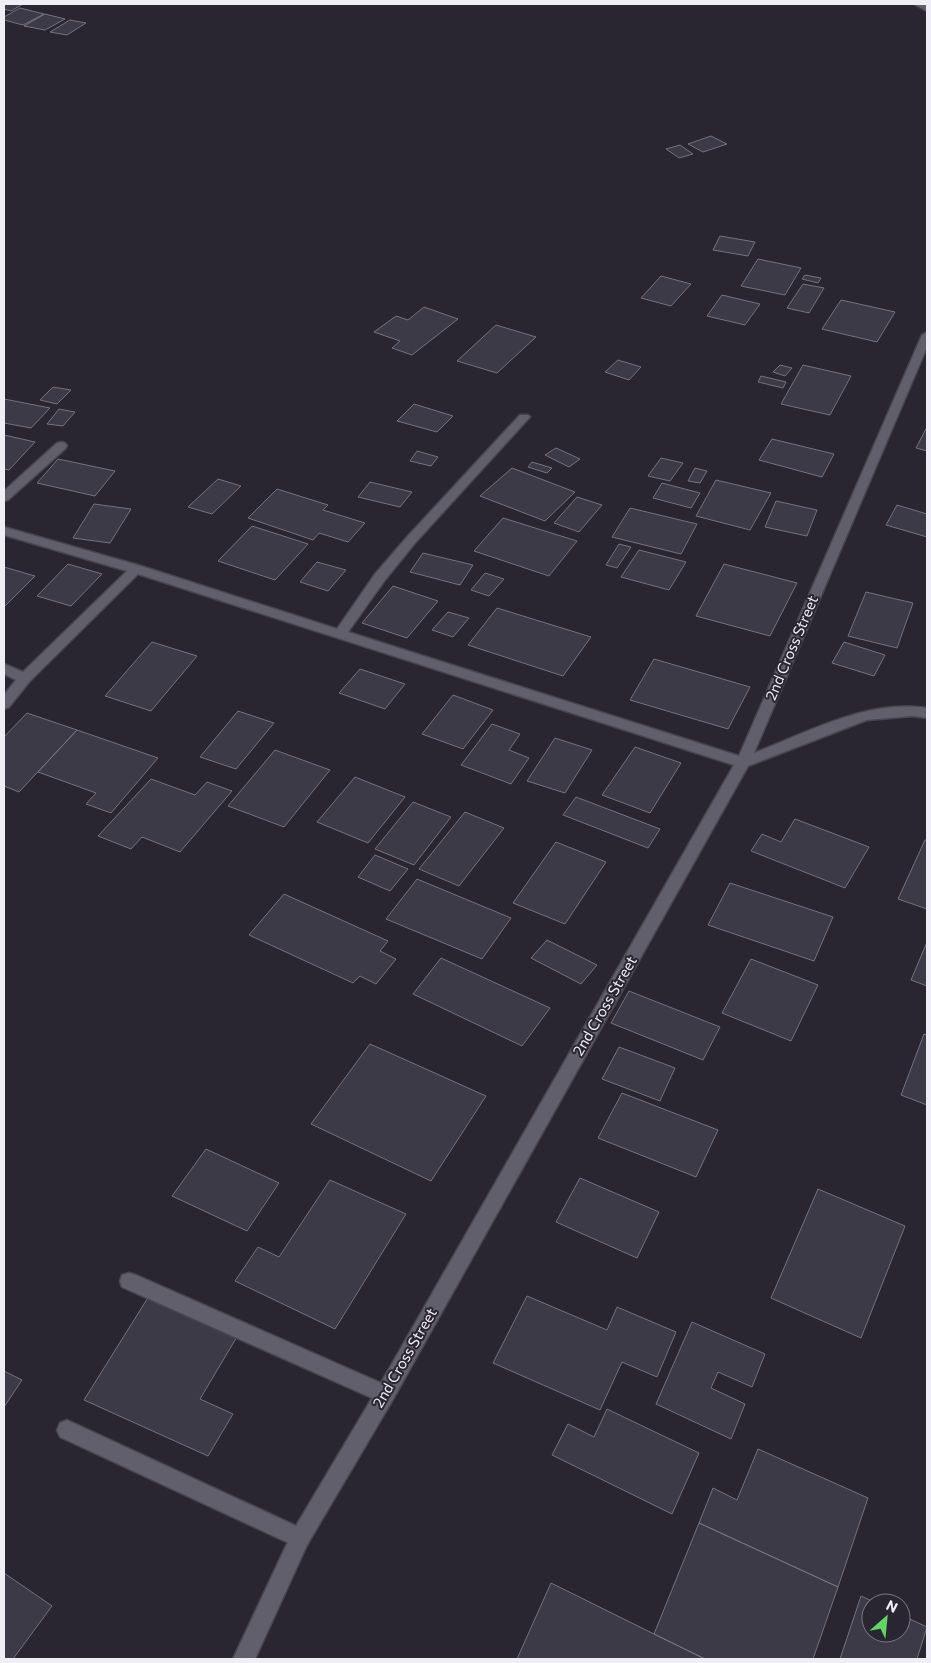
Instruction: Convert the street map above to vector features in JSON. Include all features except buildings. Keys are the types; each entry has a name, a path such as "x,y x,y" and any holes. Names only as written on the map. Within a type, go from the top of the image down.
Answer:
{"street":[{"path":"918,4 927,8"},
{"name":"2nd Cross Street","path":"244,1659 300,1538 385,1394 743,763 927,334"},
{"path":"341,634 380,577 524,417"},
{"path":"4,497 61,446"},
{"path":"4,531 136,569 743,763 865,715 913,711 927,713"},
{"path":"4,704 24,679 136,569"},
{"path":"4,668 24,679"},
{"path":"129,1282 385,1394"},
{"path":"67,1430 300,1538"}]}
